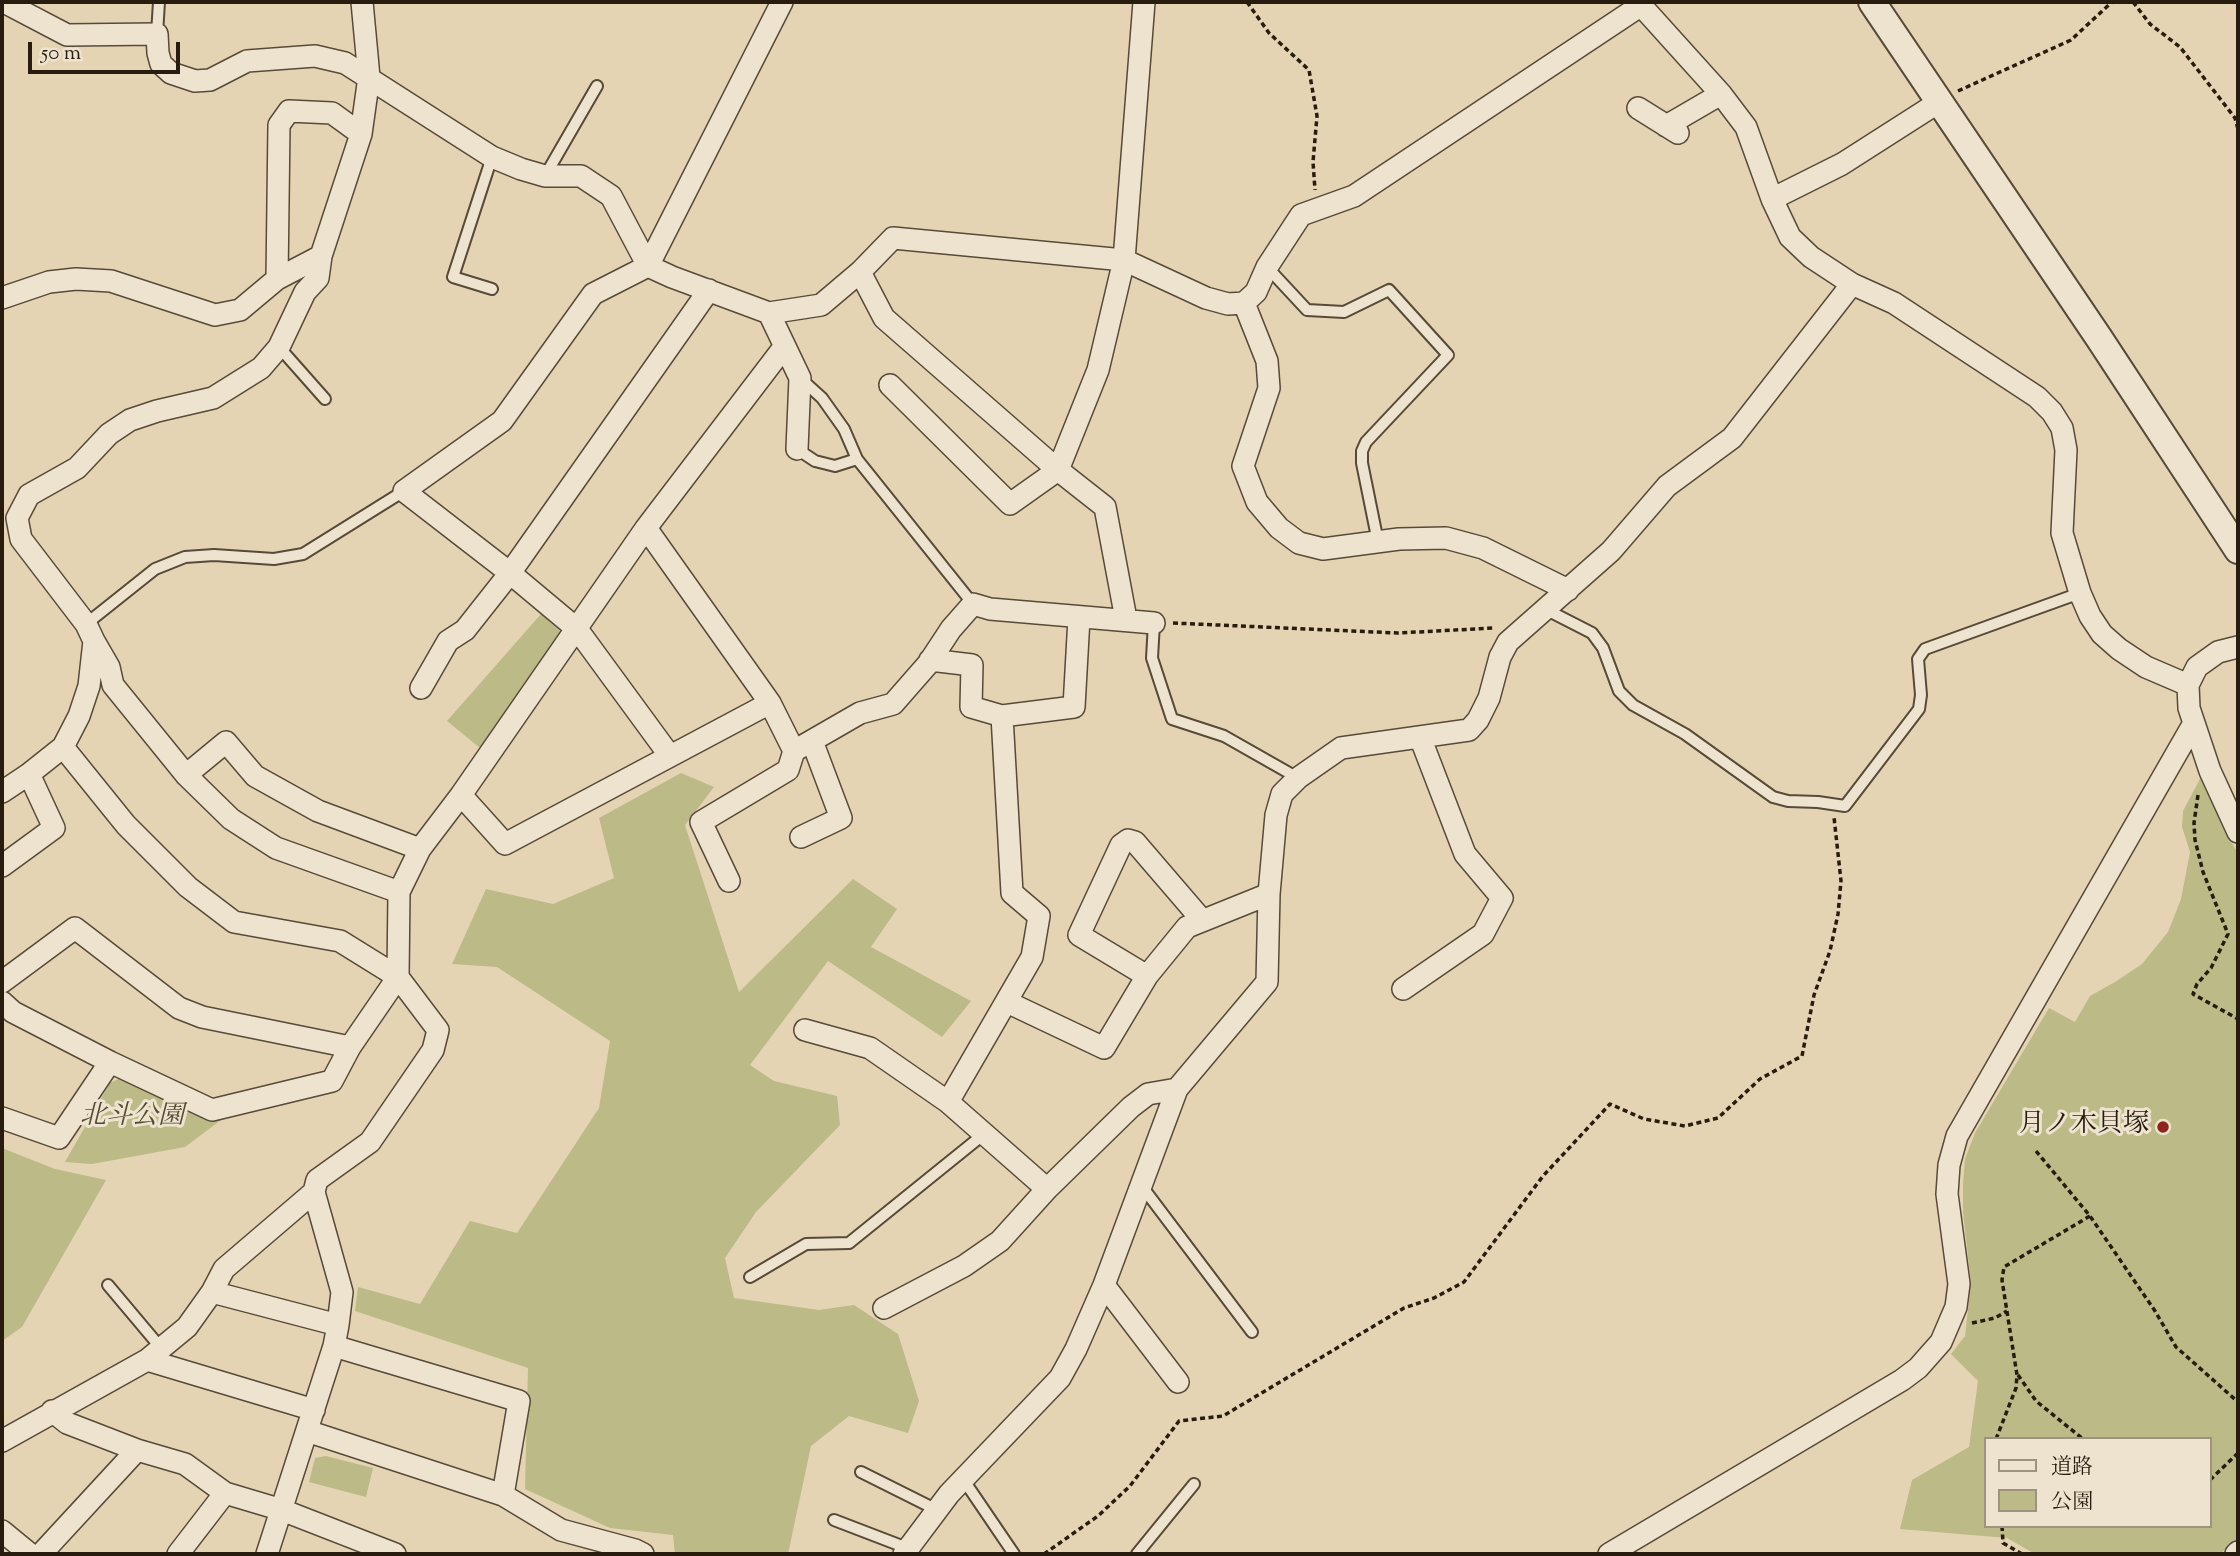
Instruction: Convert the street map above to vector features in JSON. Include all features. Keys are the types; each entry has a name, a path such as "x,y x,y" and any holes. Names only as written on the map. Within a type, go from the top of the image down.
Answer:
{"street":[{"path":"4,2 67,35 157,34 161,64 171,73 195,81 209,80 247,61 315,56 345,63 492,157 545,176 581,176 611,196 649,267 769,313 821,305 860,272 893,238 1124,260 1206,298 1228,304 1244,303 1256,292 1267,267 1301,215 1354,196 1639,4 1721,94 1746,127 1772,199 1790,237 1811,257 1852,284 1894,303 2037,397 2052,412 2062,428 2066,450 2062,533 2080,593 2090,616 2102,634 2119,649 2146,667 2188,685"},
{"path":"362,2 369,77 361,134 321,256 318,278 305,292 279,347 261,368 213,398 130,420 109,434 77,468 29,495 17,518 22,539 90,633 109,667 113,685 187,775 231,819 276,848 399,892"},
{"path":"670,756 576,629 510,573 404,491 502,421 593,294 649,267 782,2"},
{"path":"890,385 1010,504 1058,470 1098,370 1124,260 1144,2"},
{"path":"1872,2 2092,327 2238,550"},
{"path":"1638,108 1673,131 1721,94"},
{"path":"1772,199 1842,164 1939,102"},
{"path":"277,279 279,125 289,111 332,113 361,134"},
{"path":"2,298 49,282 76,279 111,281 215,315 240,310 277,279 321,256"},
{"path":"860,272 884,318 1058,470 1105,507 1126,619"},
{"path":"906,1551 963,1479 1060,1378 1104,1285 1177,1089 1267,982 1269,894 1276,815 1282,794 1298,778 1341,748 1469,730 1478,720 1489,698 1500,657 1508,642 1611,551 1667,486 1732,438 1852,284"},
{"path":"421,688 448,640 465,630 510,573 709,290"},
{"path":"1244,303 1267,361 1269,388 1243,466 1257,502 1279,528 1299,543 1323,549 1446,538 1483,548 1567,590"},
{"path":"769,313 800,378 797,449"},
{"path":"2,1002 13,1012 110,1062 212,1110 331,1081 349,1047 398,977 399,892 420,849 461,795 646,528 784,346"},
{"path":"646,528 803,746 841,818 801,837"},
{"path":"729,881 701,822 788,770 803,746 860,713 893,704 973,604 990,609 1154,623"},
{"path":"930,660 972,666 971,707 1002,716 1074,707 1079,618"},
{"path":"2,792 63,747 79,716 89,686 90,633"},
{"path":"2238,647 2218,652 2197,667 2188,685 2189,708 2210,771 2238,832"},
{"path":"461,795 505,844 770,703"},
{"path":"948,1102 1032,957 1039,916 1012,893 1002,716"},
{"path":"1609,1554 1902,1380 1932,1354 1941,1342 1956,1307 1959,1284 1947,1194 1949,1165 1957,1136 2194,723"},
{"path":"1403,989 1483,934 1502,898 1465,855 1420,737"},
{"path":"187,775 226,743 255,776 318,811 420,849"},
{"path":"63,747 126,825 188,887 234,922 340,941 398,977 438,1030 433,1050 370,1142 317,1180 314,1192 342,1292 338,1325 334,1346 267,1554"},
{"path":"2,866 54,828 29,774"},
{"path":"1147,976 1079,935 1121,845 1128,840 1135,842 1202,920"},
{"path":"1007,1002 1104,1048 1147,976 1187,927 1269,894"},
{"path":"2,982 75,928 179,1008 202,1017 349,1047"},
{"path":"805,1030 870,1048 948,1102 1047,1189"},
{"path":"2,1118 59,1138 110,1062"},
{"path":"884,1308 964,1266 1000,1241 1047,1189 1131,1107 1148,1094 1177,1089"},
{"path":"2,1440 154,1354 187,1327 212,1292 223,1269 314,1192"},
{"path":"1104,1285 1178,1382"},
{"path":"212,1292 338,1325"},
{"path":"334,1346 519,1401 503,1495"},
{"path":"154,1354 314,1410"},
{"path":"52,1411 67,1423 137,1450 186,1464 225,1493 282,1510 395,1554"},
{"path":"307,1431 503,1495 561,1530 643,1554"},
{"path":"41,1554 137,1450"},
{"path":"178,1554 225,1493"},
{"path":"2,1531 30,1554"}],"lane":[{"path":"157,34 159,2"},
{"path":"545,176 597,86"},
{"path":"492,157 453,277 492,289"},
{"path":"1267,267 1307,310 1344,312 1388,290 1448,355 1366,442 1362,451 1378,542"},
{"path":"279,347 326,399"},
{"path":"800,378 822,398 844,429 857,459 973,604"},
{"path":"797,449 815,461 835,466 857,459"},
{"path":"90,633 155,569 185,557 214,555 274,559 303,554 404,491"},
{"path":"1545,609 1592,633 1603,648 1619,691 1633,705 1685,734 1773,797 1788,801 1845,806 1919,709 1921,695 1918,659 1925,649 2080,593"},
{"path":"1154,623 1152,658 1172,719 1224,736 1298,778"},
{"path":"750,1277 806,1244 849,1243 984,1134"},
{"path":"1141,1185 1252,1332"},
{"path":"108,1285 154,1354"},
{"path":"860,1472 937,1510"},
{"path":"963,1479 1014,1554"},
{"path":"1137,1554 1194,1484"},
{"path":"834,1520 906,1551"}],"path":[{"path":"1247,2 1269,33 1309,70 1317,116 1313,162 1317,210"},
{"path":"1939,102 2071,40 2112,2"},
{"path":"2133,2 2150,24 2180,47 2235,118 2238,129"},
{"path":"1154,623 1398,633 1524,626"},
{"path":"2210,771 2199,791 2195,808 2195,840 2203,872 2228,934 2211,968 2197,984 2193,994 2238,1019"},
{"path":"1044,1554 1098,1516 1130,1486 1179,1421 1223,1416 1404,1308 1433,1298 1464,1282 1543,1177 1610,1104 1644,1119 1685,1126 1718,1118 1759,1079 1802,1056 1814,995 1830,951 1838,914 1841,881 1833,806"},
{"path":"2036,1150 2090,1216 2155,1311 2176,1347 2238,1402"},
{"path":"1997,1437 2016,1388 2017,1375 2002,1280 2004,1267 2090,1216"},
{"path":"1949,1325 1995,1318 2008,1310"},
{"path":"2017,1375 2036,1401 2081,1437"},
{"path":"2212,1478 2238,1453"},
{"path":"2001,1528 2003,1543 2022,1554"}],"green space":[{"path":"541,614 564,635 480,748 447,721"},
{"path":"681,773 714,787 685,825 739,992 853,879 897,909 871,947 971,1001 942,1037 828,961 750,1065 774,1081 837,1096 840,1125 756,1212 725,1258 734,1298 819,1310 854,1305 898,1334 919,1401 908,1433 849,1416 811,1446 788,1554 675,1554 673,1535 610,1528 525,1489 528,1368 355,1311 358,1287 420,1304 470,1221 517,1233 599,1108 610,1041 497,967 452,964 486,889 553,904 614,878 599,818"},
{"path":"2202,775 2238,853 2238,1538 2220,1554 2035,1554 2007,1538 1900,1529 1912,1480 1969,1447 1978,1381 1951,1354 1965,1336 1971,1284 1963,1212 1963,1184 1965,1159 1975,1133 2049,1008 2075,1022 2090,996 2142,964 2168,932 2181,899 2190,852 2182,827 2183,811"},
{"name":"北斗公園","path":"125,1076 221,1120 185,1147 92,1164 65,1162 110,1083"},
{"path":"2,1148 55,1169 106,1180 22,1327 2,1341"},
{"path":"326,1456 373,1468 366,1497 309,1482 315,1458"}],"place":[{"name":"月ノ木貝塚","path":"2163,1127"}]}
